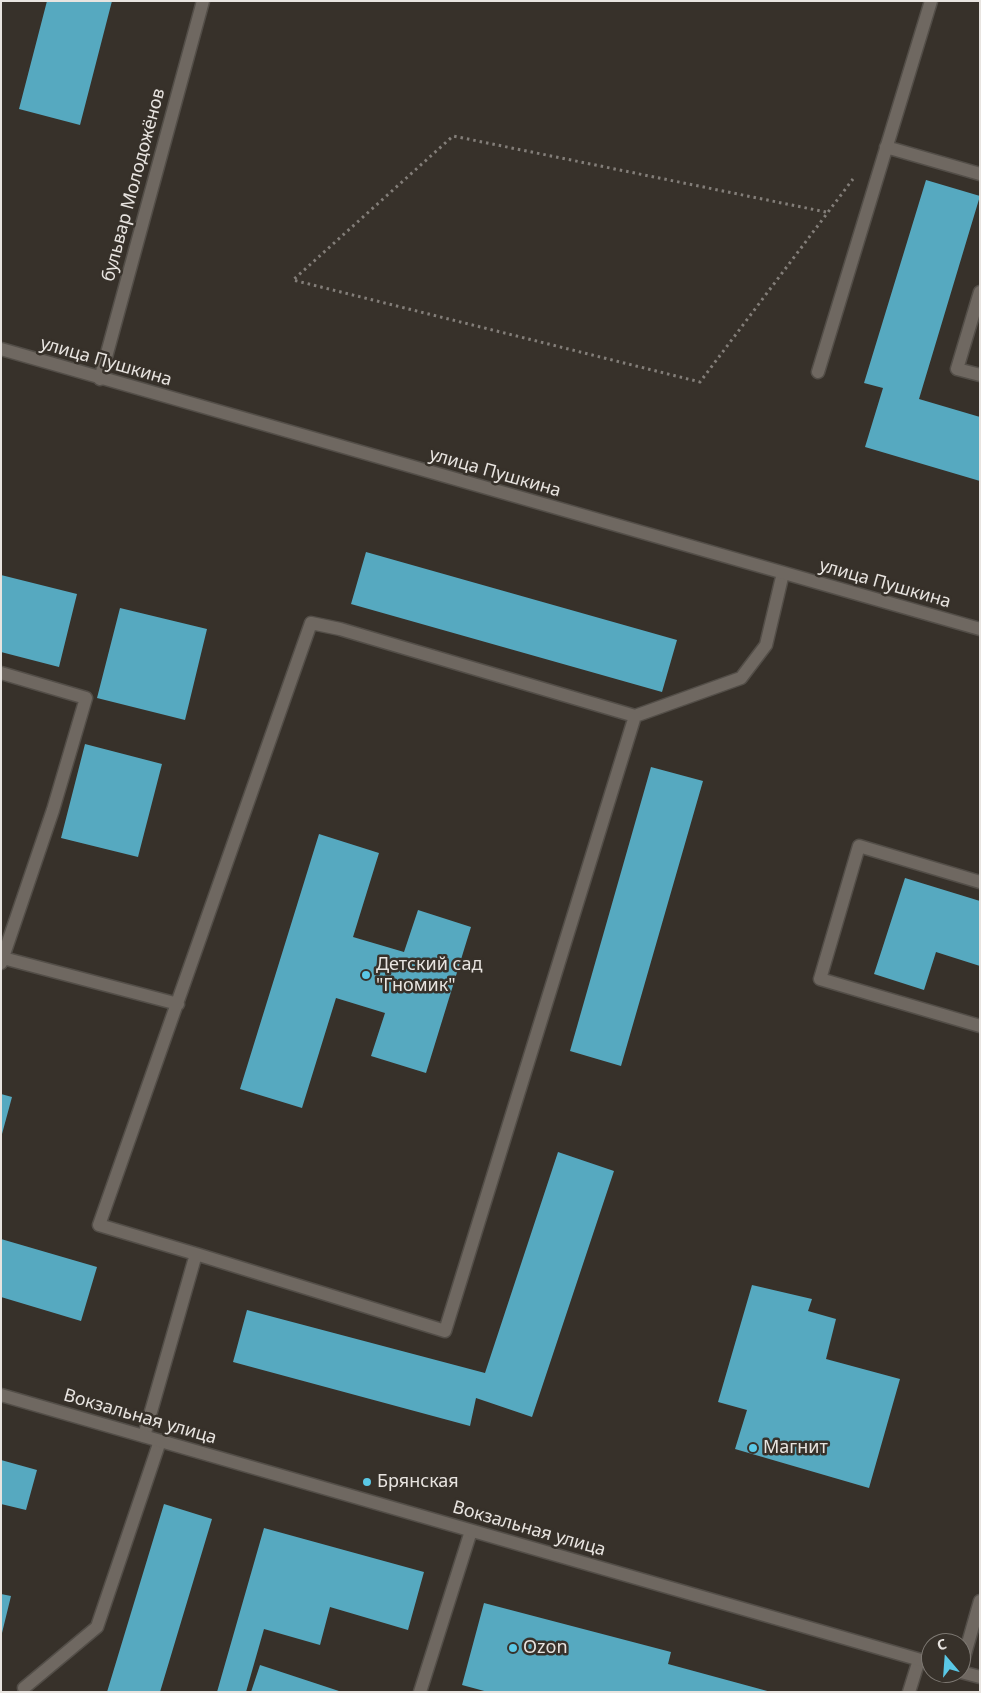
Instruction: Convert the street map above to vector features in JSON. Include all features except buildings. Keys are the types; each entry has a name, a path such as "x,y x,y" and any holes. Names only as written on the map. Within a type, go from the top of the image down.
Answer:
{"street":[{"name":"бульвар Молодожёнов","path":"100,379 203,1"},
{"path":"818,372 931,1"},
{"path":"886,147 980,174"},
{"path":"980,292 957,369 980,375"},
{"name":"улица Пушкина","path":"1,349 100,379 980,629"},
{"path":"635,716 445,1331 98,1225 178,1004 310,623 340,629 635,716 741,678 766,645 783,573"},
{"path":"1,673 86,698 54,810 2,960 178,1004"},
{"path":"980,882 860,846 820,978 980,1026"},
{"path":"144,1436 196,1254"},
{"name":"Вокзальная улица","path":"1,1395 921,1661"},
{"path":"24,1688 96,1627 160,1441"},
{"path":"420,1692 471,1531"},
{"path":"971,1633 980,1601"},
{"path":"909,1692 921,1670"}],"path":[{"path":"826,212 453,136 293,280 700,382 826,212 855,176"}],"place":[{"name":"Детский сад \"Гномик\"","path":"366,975"},
{"name":"Магнит","path":"753,1448"},
{"name":"Брянская","path":"367,1482"},
{"name":"Ozon","path":"513,1648"}]}
